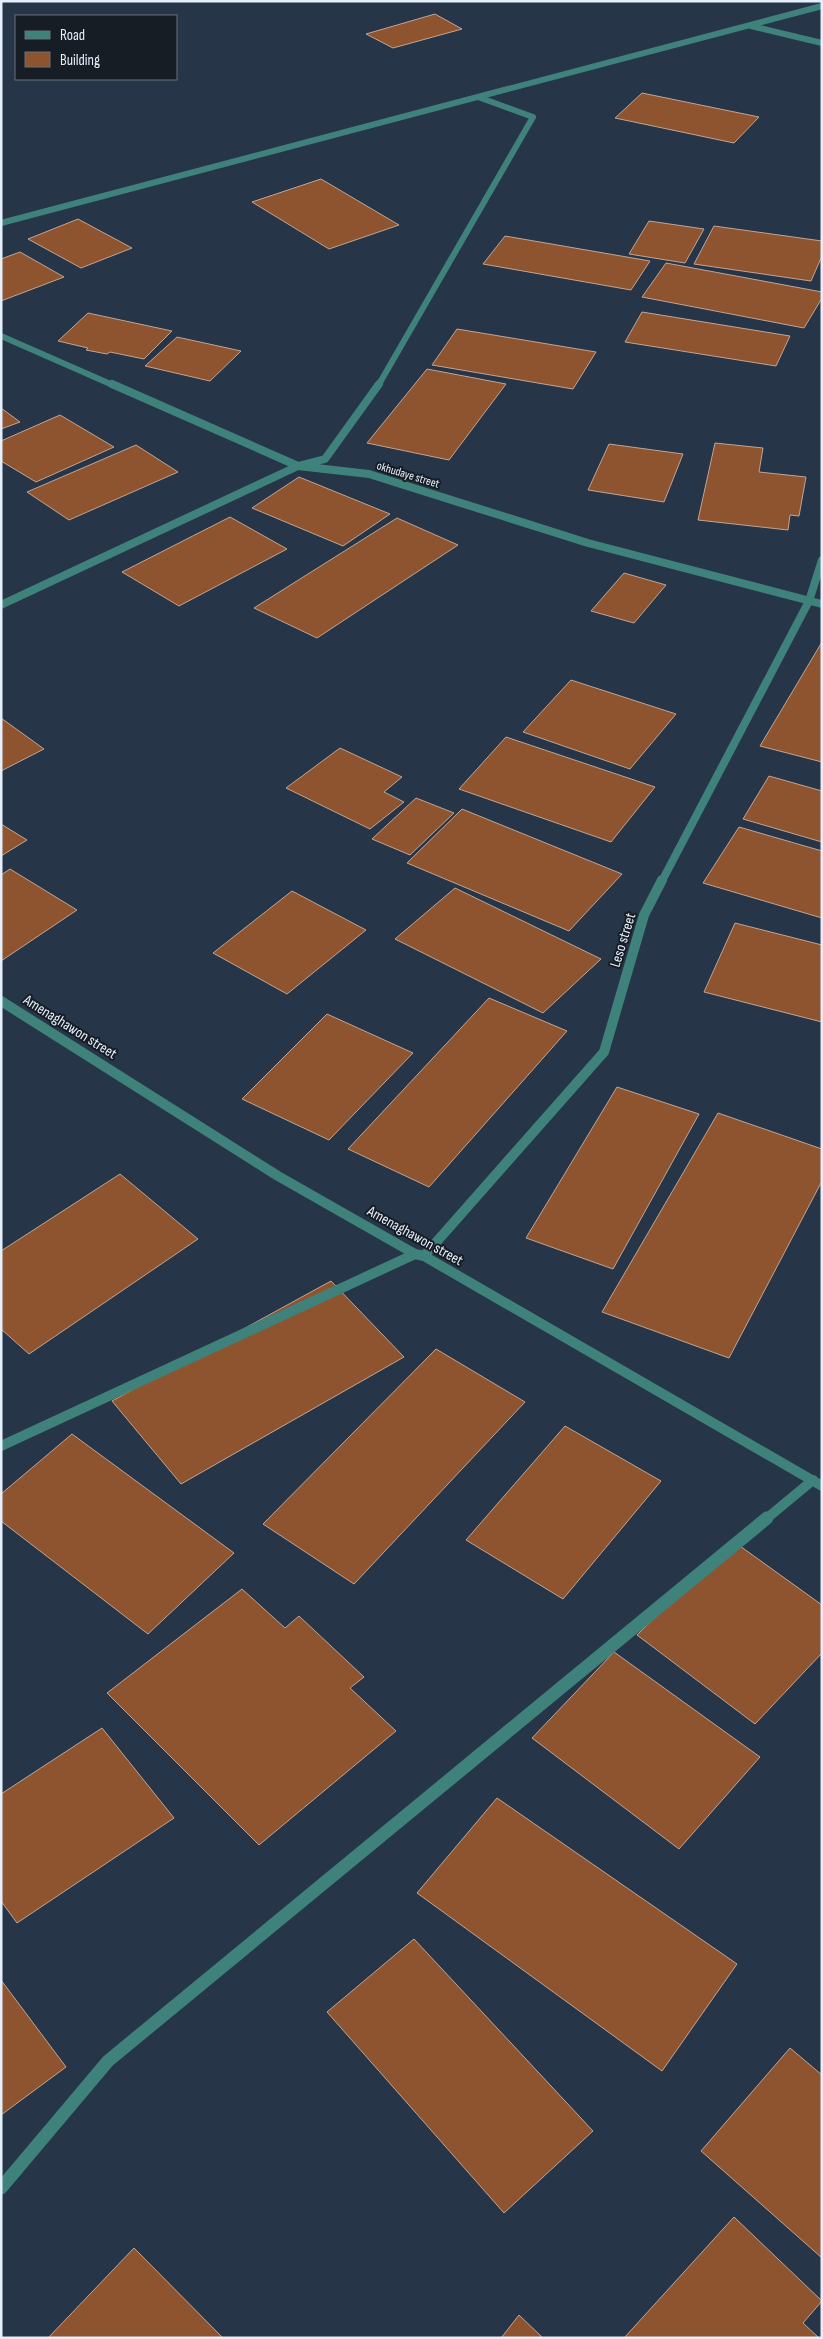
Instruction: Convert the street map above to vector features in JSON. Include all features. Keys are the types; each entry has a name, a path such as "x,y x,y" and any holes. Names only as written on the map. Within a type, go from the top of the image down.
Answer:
{"street":[{"path":"1,223 822,6"},
{"path":"747,26 822,43"},
{"path":"1,605 298,466 325,459 379,384 533,117 478,97"},
{"name":"okhudaye street","path":"1,336 298,466 369,474 588,543 822,604"},
{"name":"Leso street","path":"420,1255 604,1052 644,915 809,601 822,560"},
{"name":"Amenaghawon street","path":"1,1001 278,1176 420,1255 817,1483"},
{"path":"1,1446 420,1255"},
{"path":"1,2188 108,2061 817,1483"}],"building":[{"path":"435,14 462,29 393,48 366,34"},
{"path":"642,93 759,117 734,143 615,118"},
{"path":"321,179 399,225 329,249 252,202"},
{"path":"78,219 132,248 81,268 28,239"},
{"path":"649,221 704,229 685,263 629,254"},
{"path":"714,226 822,241 822,256 811,281 694,264"},
{"path":"505,236 650,261 631,290 483,264"},
{"path":"20,252 64,277 1,301 1,259"},
{"path":"666,263 822,292 822,298 804,328 642,297"},
{"path":"642,312 790,336 776,366 625,342"},
{"path":"88,313 172,331 144,359 110,352 107,354 86,350 88,348 58,341"},
{"path":"457,329 596,352 573,389 432,365"},
{"path":"177,337 241,351 210,381 145,366"},
{"path":"427,369 506,384 449,460 367,443"},
{"path":"1,408 20,422 1,429"},
{"path":"60,415 114,447 36,482 1,461 1,441"},
{"path":"715,443 763,448 759,472 806,477 799,516 790,515 788,530 698,520"},
{"path":"609,444 683,454 664,502 588,490"},
{"path":"136,445 178,472 69,520 27,492"},
{"path":"299,477 390,514 343,546 252,508"},
{"path":"230,517 287,549 179,606 122,572"},
{"path":"397,518 458,545 317,638 254,608"},
{"path":"624,573 666,585 634,623 591,611"},
{"path":"822,642 822,762 760,746"},
{"path":"571,680 676,714 630,769 523,732"},
{"path":"1,718 44,749 1,771"},
{"path":"506,737 655,787 611,842 459,789"},
{"path":"340,748 402,777 384,792 404,802 370,829 286,788"},
{"path":"769,776 822,791 822,842 743,819"},
{"path":"416,798 454,813 410,855 372,839"},
{"path":"462,809 622,874 569,931 407,863"},
{"path":"1,824 27,840 1,856"},
{"path":"739,827 822,851 822,918 703,883"},
{"path":"10,869 77,910 1,961 1,875"},
{"path":"455,888 601,959 543,1013 395,939"},
{"path":"292,891 366,930 287,994 213,953"},
{"path":"735,923 822,945 822,1022 704,992"},
{"path":"489,998 567,1031 429,1187 348,1149"},
{"path":"327,1014 413,1053 329,1140 242,1099"},
{"path":"617,1087 699,1114 613,1269 526,1238"},
{"path":"718,1113 822,1149 822,1181 729,1358 602,1312"},
{"path":"120,1174 198,1239 29,1354 1,1329 1,1251"},
{"path":"331,1281 404,1357 181,1484 112,1401"},
{"path":"436,1349 525,1402 354,1584 263,1524"},
{"path":"565,1426 661,1481 563,1599 466,1540"},
{"path":"72,1434 234,1553 148,1634 1,1521 1,1494"},
{"path":"733,1541 822,1605 822,1653 755,1724 637,1635"},
{"path":"242,1589 285,1628 299,1616 364,1677 350,1688 396,1731 259,1845 107,1693"},
{"path":"614,1652 760,1757 679,1849 532,1738"},
{"path":"102,1728 174,1818 17,1923 1,1901 1,1794"},
{"path":"497,1798 737,1964 662,2071 417,1893"},
{"path":"414,1939 593,2131 504,2213 327,2012"},
{"path":"1,1980 66,2067 1,2115"},
{"path":"790,2048 822,2075 822,2258 701,2151"},
{"path":"734,2217 822,2301 803,2323 819,2338 624,2338"},
{"path":"134,2248 223,2338 48,2338"},
{"path":"519,2315 543,2338 501,2338"}]}
